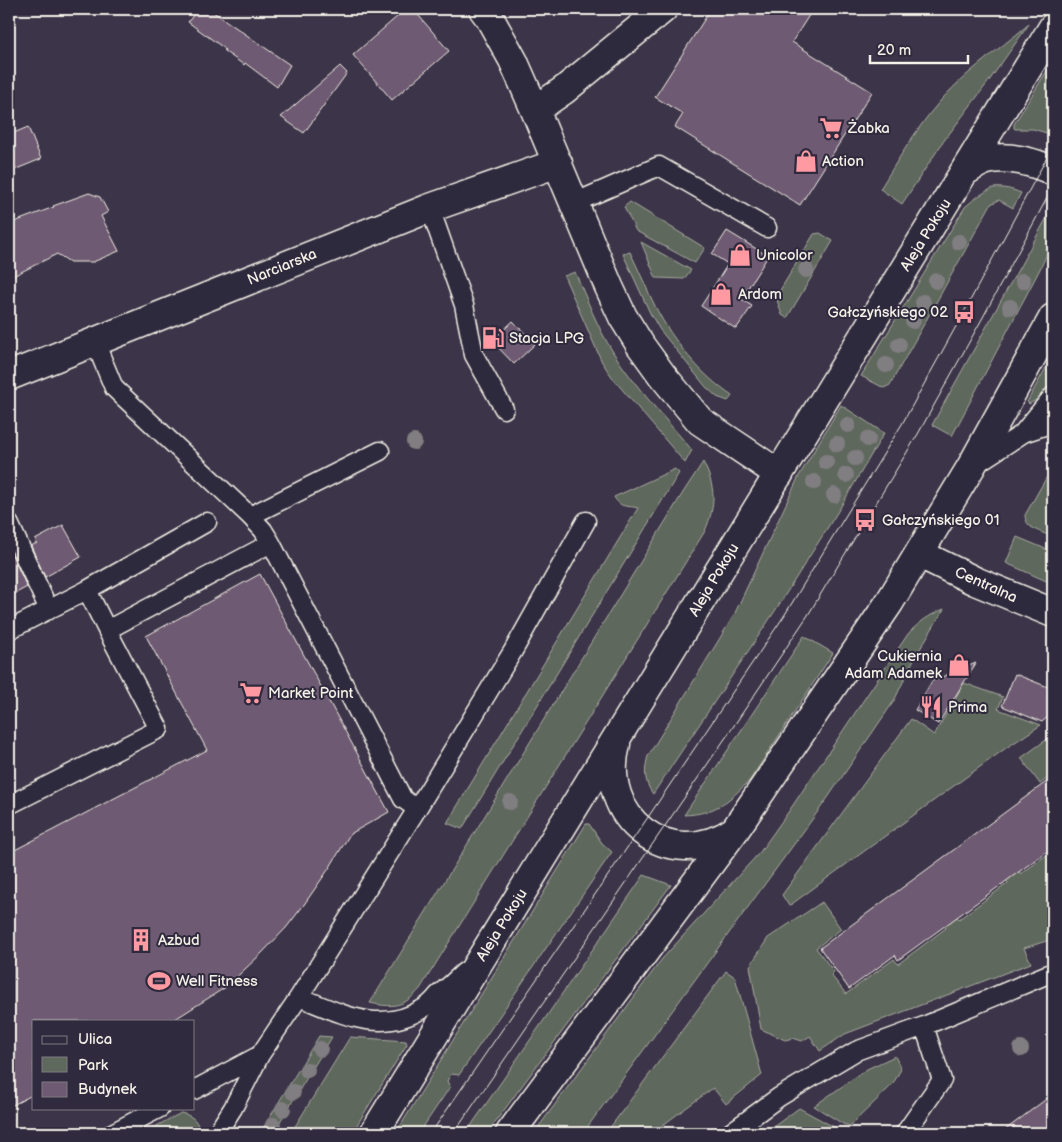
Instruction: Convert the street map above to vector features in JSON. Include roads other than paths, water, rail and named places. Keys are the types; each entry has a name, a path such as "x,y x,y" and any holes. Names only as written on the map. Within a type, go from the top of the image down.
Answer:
{"main road":[{"path":"483,9 513,60 558,163 608,287 623,317 641,346 700,421 779,474"},
{"path":"535,110 564,90 663,9"},
{"name":"Aleja Pokoju","path":"374,1133 1053,27"},
{"path":"966,171 987,160 1002,158 1021,160 1053,171"},
{"name":"Narciarska","path":"9,376 430,208 558,163"},
{"path":"510,1133 735,830 889,603 971,467 1053,318"},
{"name":"Centralna","path":"920,554 975,581 1053,613"},
{"path":"618,738 614,752 613,767 615,789 627,815 640,829 655,840 674,845 696,846 723,838 735,830"}],"lane":[{"path":"574,203 659,166 767,228"},
{"path":"430,208 464,305 474,355 504,409"},
{"path":"95,342 114,388 263,530 403,800 417,809"},
{"path":"1022,434 1053,396"},
{"path":"971,467 1022,434 1053,424"},
{"path":"250,516 380,451"},
{"path":"217,1133 233,1108 260,1055 299,997 417,809 513,651 586,521"},
{"path":"9,630 87,590 207,522"},
{"path":"9,523 49,610"},
{"path":"107,630 271,543"},
{"path":"9,805 159,728 87,590"},
{"path":"299,997 354,1018 377,1022 392,1020 407,1016 424,1008 484,955"},
{"path":"730,1133 780,1097 856,1051 924,1026 1053,972"},
{"path":"905,1133 942,1080 924,1026"},
{"path":"195,1089 260,1055"},
{"path":"112,1133 156,1110"}],"tram line":[{"path":"431,1133 784,616 902,424 1053,146"},
{"path":"454,1133 808,615 918,434 1053,187"}],"place":[{"name":"Żabka","path":"831,128"},
{"name":"Action","path":"806,161"},
{"name":"Unicolor","path":"740,255"},
{"name":"Ardom","path":"721,294"},
{"name":"Gałczyńskiego 02","path":"964,312"},
{"name":"Stacja LPG","path":"493,338"},
{"name":"Gałczyńskiego 01","path":"865,520"},
{"name":"Cukiernia Adam Adamek","path":"959,665"},
{"name":"Market Point","path":"251,693"},
{"name":"Prima","path":"931,707"},
{"name":"Azbud","path":"141,940"},
{"name":"Well Fitness","path":"159,981"}]}
